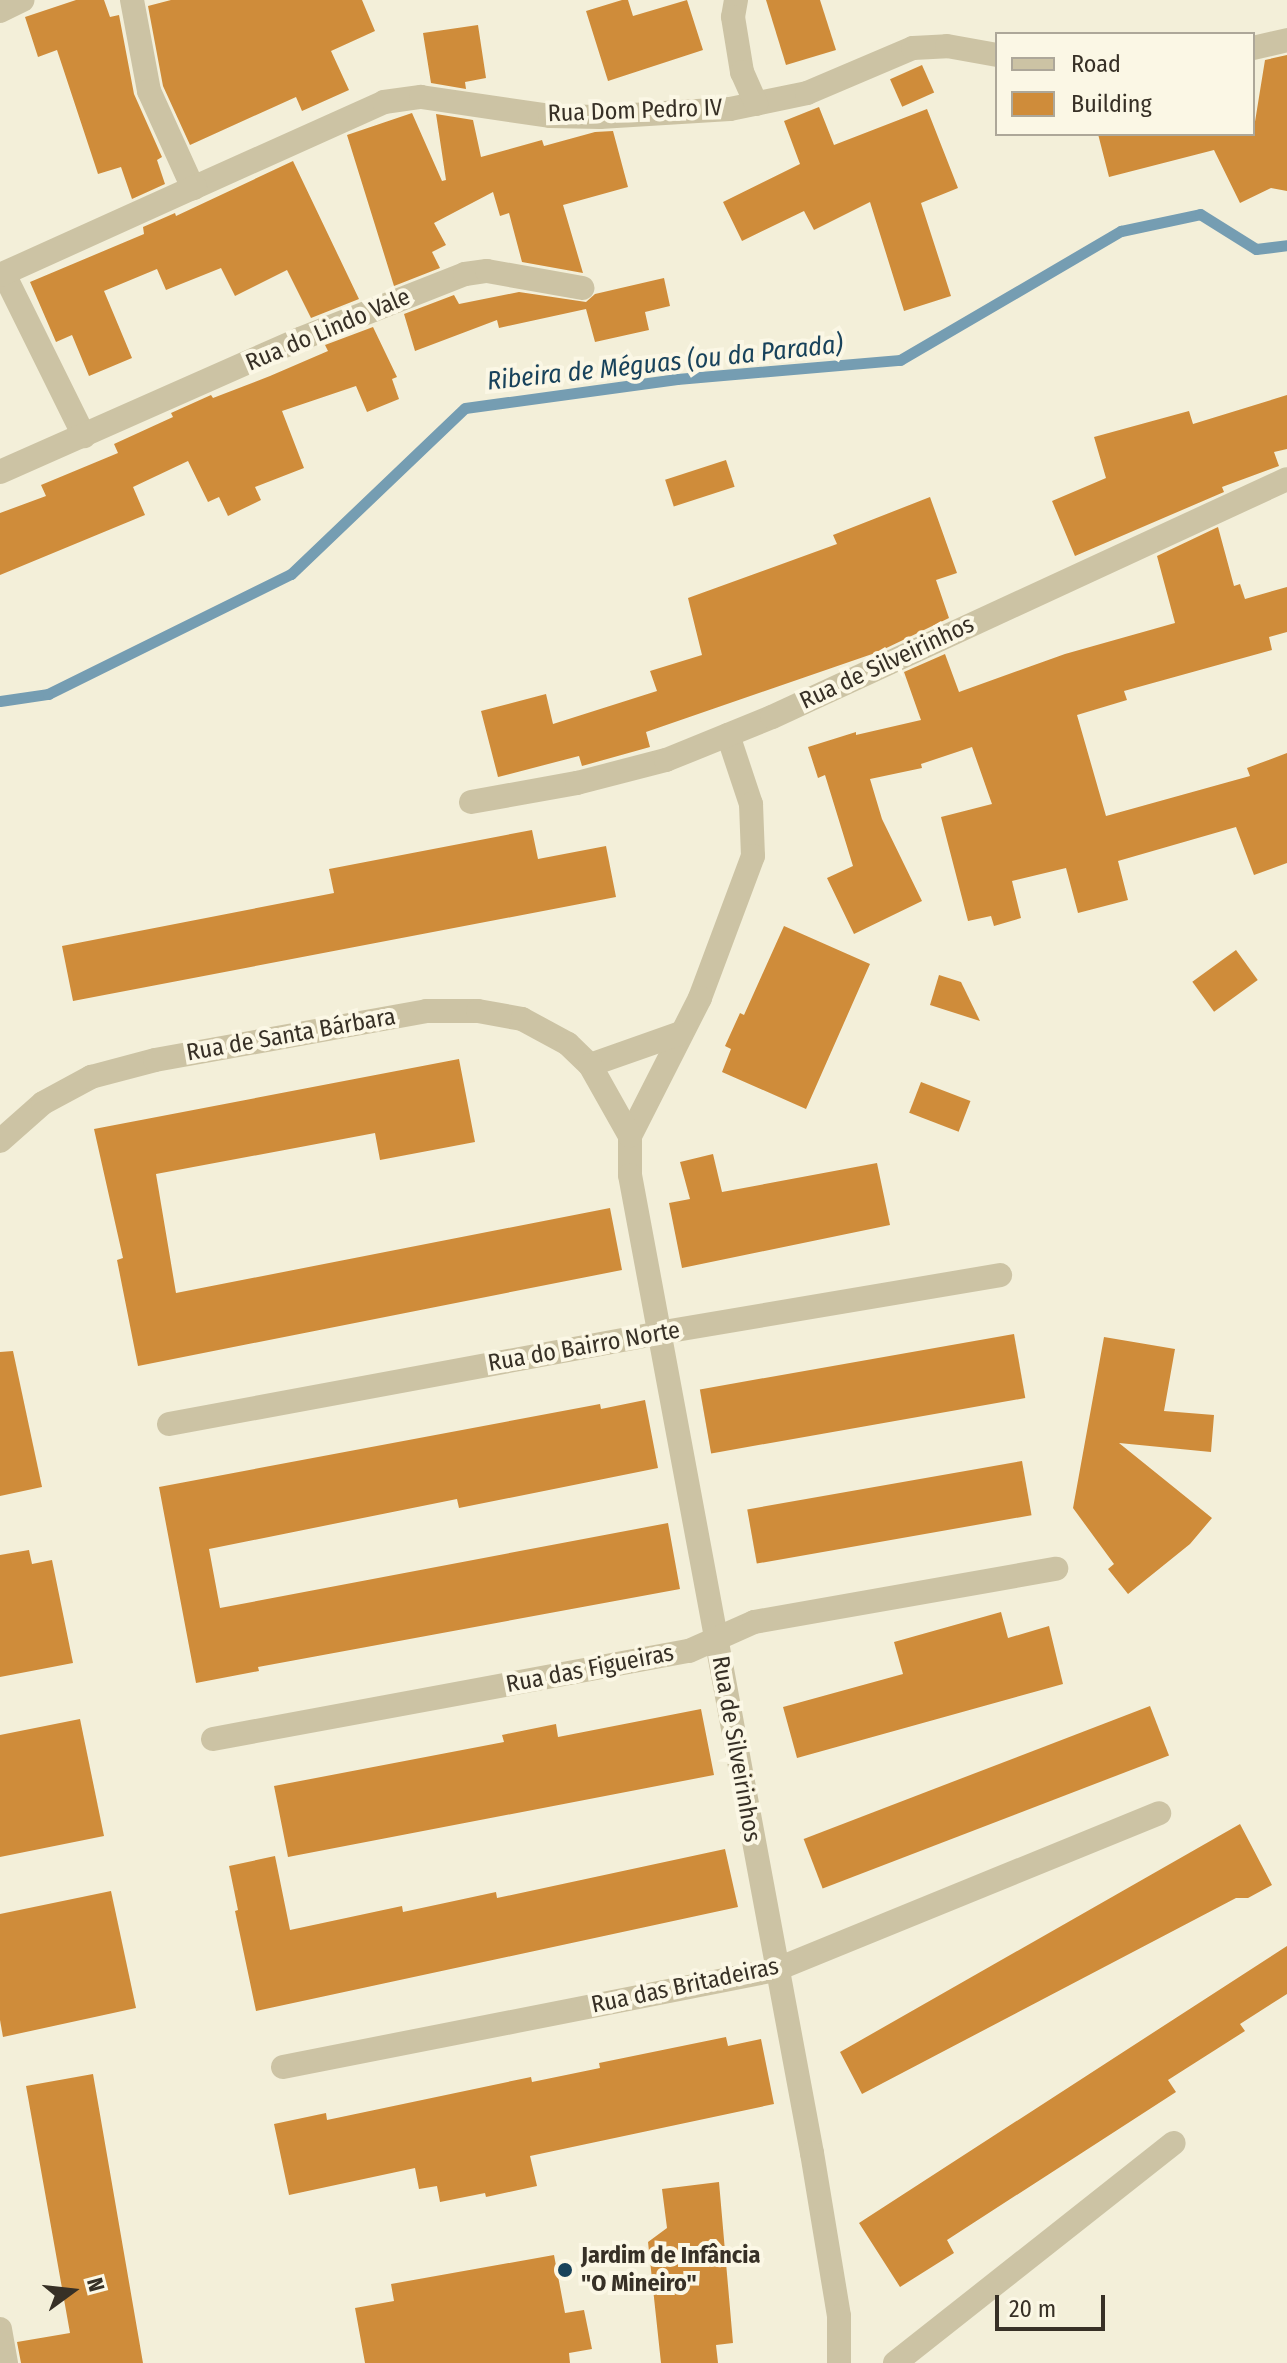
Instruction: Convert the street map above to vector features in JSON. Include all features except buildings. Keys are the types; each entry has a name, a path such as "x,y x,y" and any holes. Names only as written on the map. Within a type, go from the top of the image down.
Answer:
{"street":[{"path":"0,11 23,0"},
{"path":"84,436 2,274 195,187 149,91 132,0"},
{"path":"736,0 733,17 742,72 756,104"},
{"path":"1255,48 1287,40"},
{"name":"Rua Dom Pedro IV","path":"195,187 384,102 421,97 575,117 730,109 807,93 913,48 947,46 995,55"},
{"path":"1255,49 1287,51"},
{"name":"Rua do Lindo Vale","path":"0,472 300,339 465,274 487,271 582,288"},
{"name":"Rua de Silveirinhos","path":"471,802 577,783 666,760 728,735 1287,479"},
{"path":"630,1136 700,998 753,856 751,804 728,735"},
{"name":"Rua de Santa Bárbara","path":"0,1141 43,1103 91,1077 155,1060 426,1011 478,1011 522,1019 568,1044 590,1065 630,1136"},
{"path":"590,1065 681,1033"},
{"name":"Rua de Silveirinhos","path":"630,1136 630,1175 836,2301 839,2363"},
{"name":"Rua do Bairro Norte","path":"169,1424 658,1333 1000,1275"},
{"name":"Rua das Figueiras","path":"213,1739 689,1651 754,1622 1056,1569"},
{"name":"Rua das Britadeiras","path":"283,2067 775,1970 1159,1813"},
{"path":"895,2363 1174,2143"},
{"path":"0,2329 6,2363"}],"waterway":[{"name":"Ribeira de Méguas (ou da Parada)","path":"0,701 48,694 291,574 465,408 677,379 900,360 1121,231 1200,214 1256,249 1287,245"}],"place":[{"name":"Jardim de Infância \"O Mineiro\"","path":"565,2270"}]}
